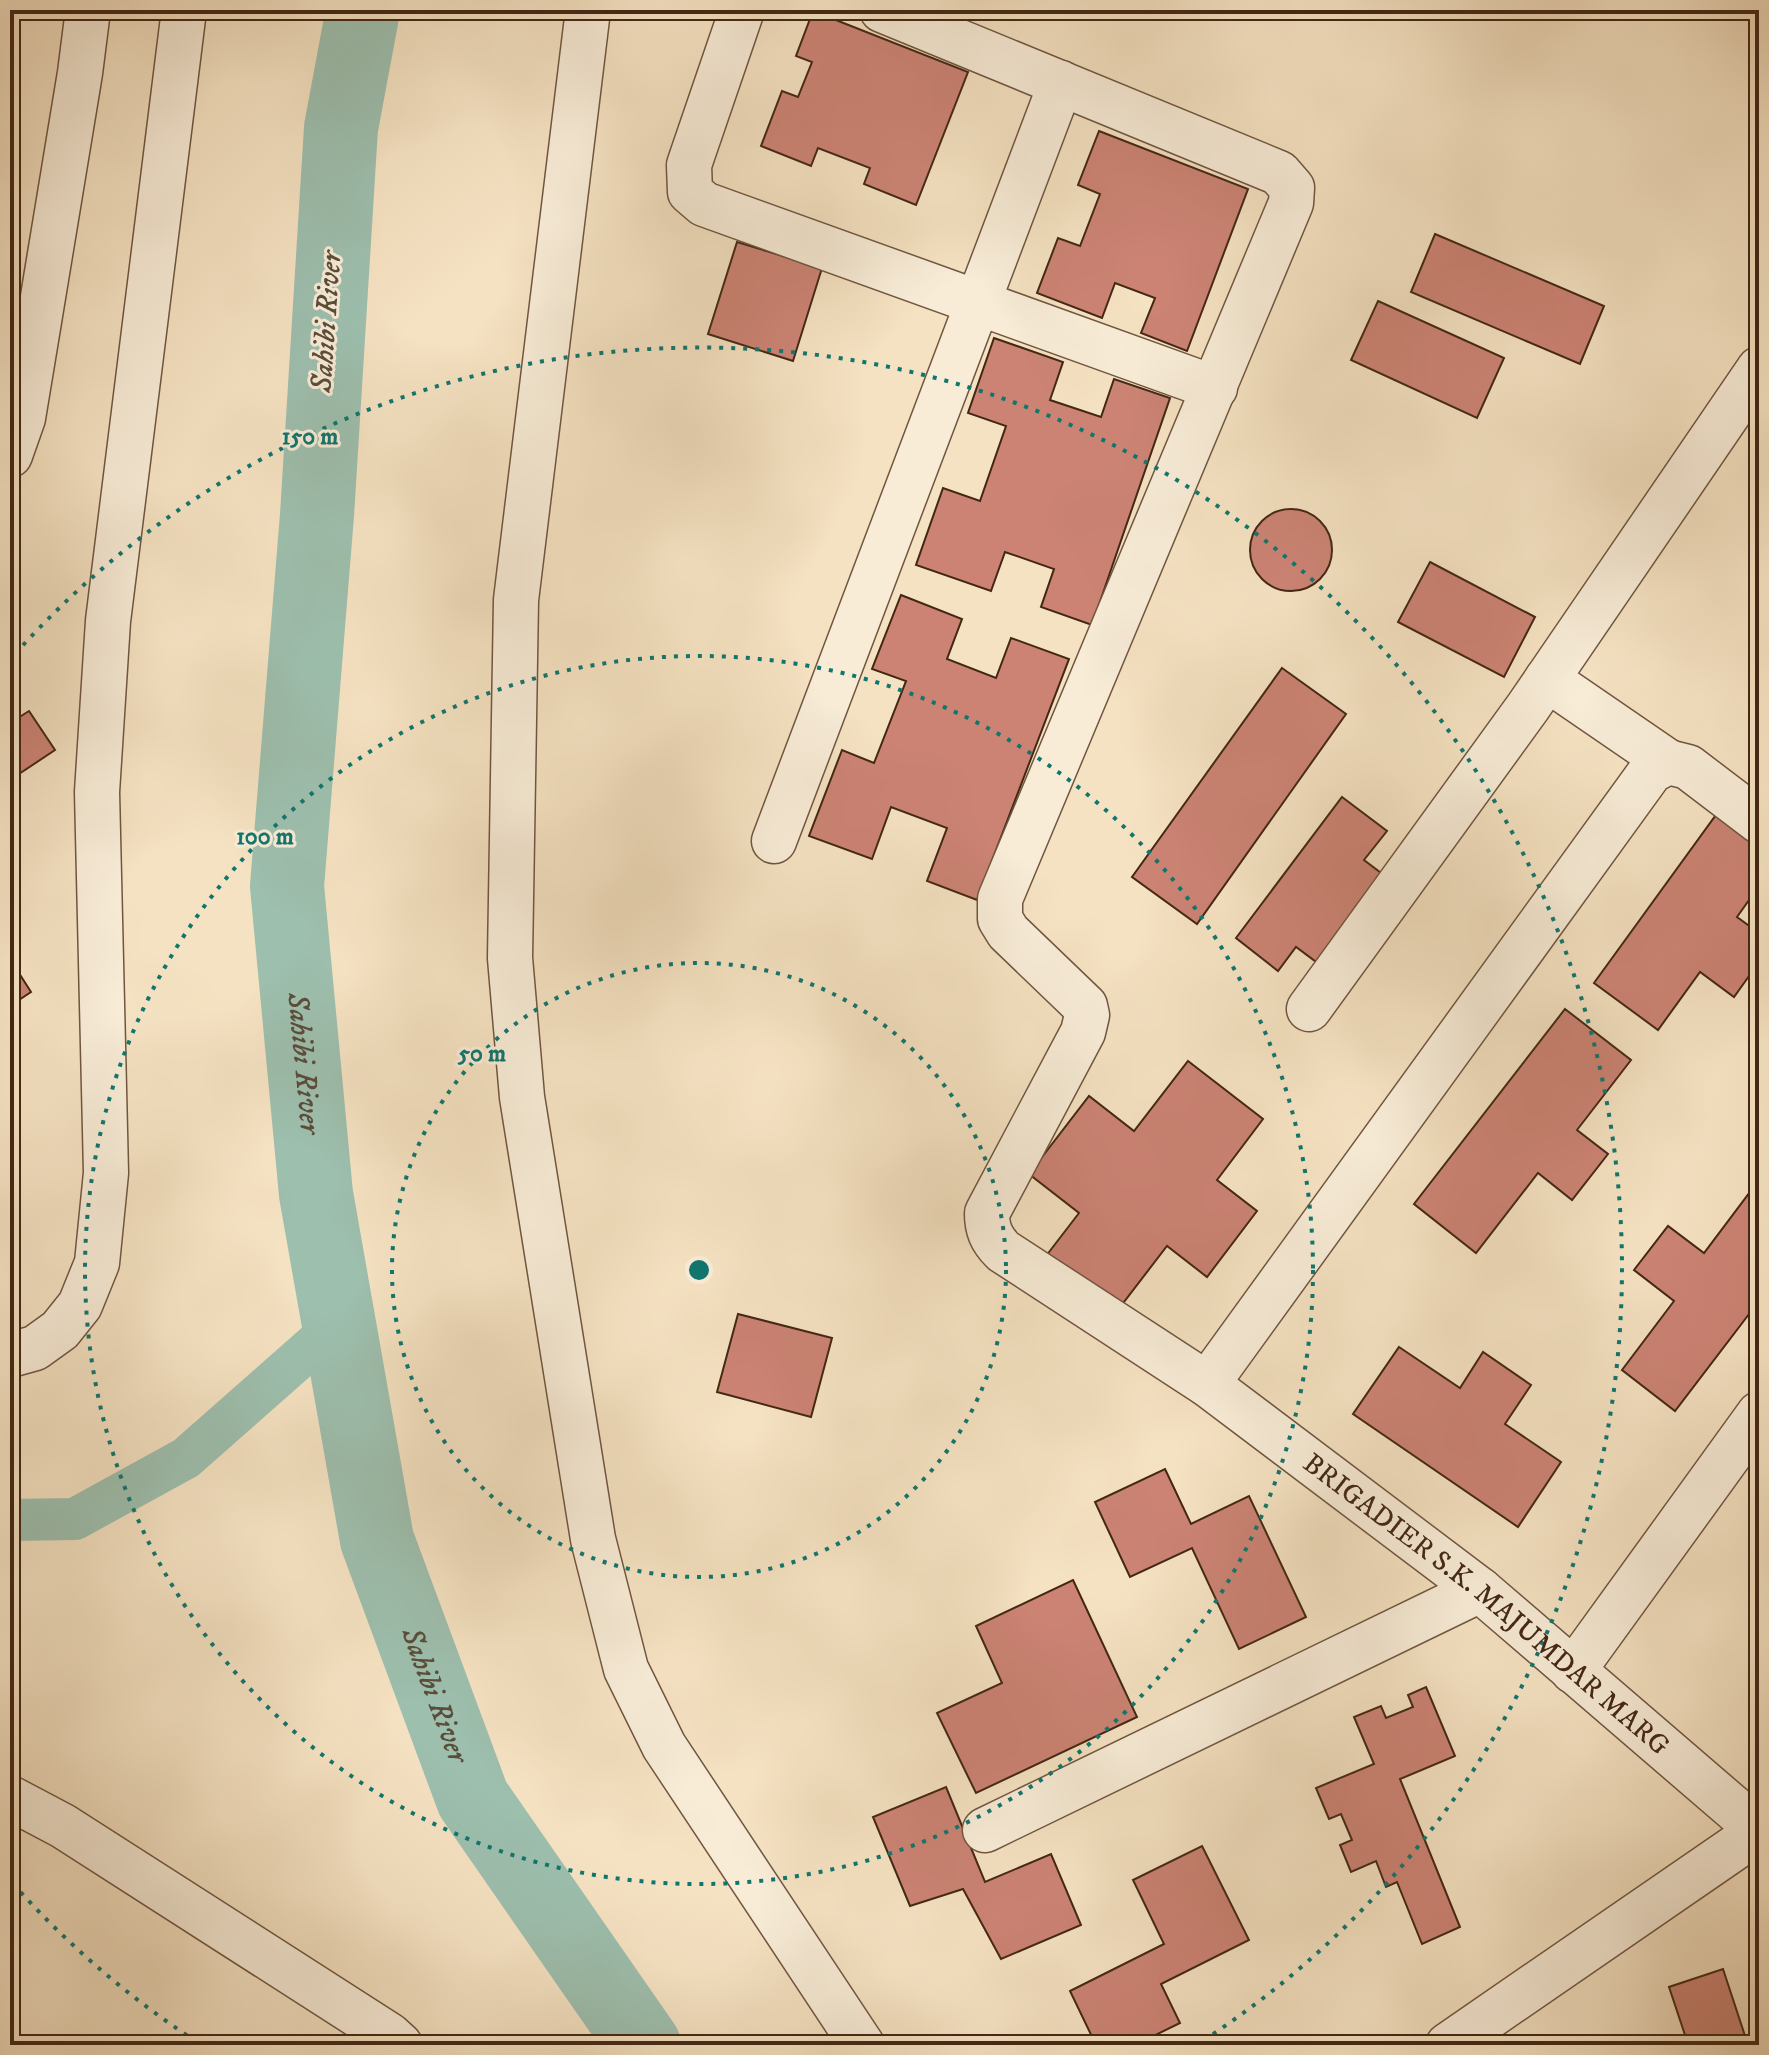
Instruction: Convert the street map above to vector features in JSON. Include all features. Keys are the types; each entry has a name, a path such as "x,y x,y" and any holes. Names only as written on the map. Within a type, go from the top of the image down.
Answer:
{"street":[{"path":"10,455 23,418 88,10"},
{"path":"10,1355 35,1348 60,1330 80,1305 97,1263 106,1173 97,792 106,652 184,10"},
{"path":"588,10 516,600 510,958 522,1097 593,1539 626,1669 664,1746 862,2045"},
{"path":"742,10 689,165 690,192 704,204 1215,388 1291,203 1292,188 1279,173 882,10"},
{"path":"774,841 1061,83"},
{"path":"1309,1009 1547,679 1759,369"},
{"name":"BRIGADIER S.K. MAJUMDAR MARG","path":"1215,388 1000,899 1000,919 1008,932 1085,1006 1087,1015 1083,1032 987,1213 987,1228 1003,1251 1207,1384 1480,1590 1759,1831"},
{"path":"1547,679 1668,762 1688,767 1759,821"},
{"path":"1207,1384 1651,771 1668,762"},
{"path":"1573,1671 1759,1414"},
{"path":"985,1830 1480,1590"},
{"path":"10,1798 63,1826 400,2045"},
{"path":"1448,2045 1759,1831"}],"building":[{"path":"813,11 968,72 916,205 864,184 870,168 818,148 811,166 761,146 782,91 798,97 812,62 796,56"},
{"path":"1099,131 1248,189 1187,351 1141,333 1155,298 1115,283 1102,318 1037,293 1058,238 1080,246 1100,194 1078,185"},
{"path":"1435,234 1604,306 1580,364 1411,292"},
{"path":"737,242 822,268 793,361 708,334"},
{"path":"1378,301 1504,358 1477,418 1351,360"},
{"path":"994,338 1063,362 1050,400 1101,417 1114,379 1170,398 1092,625 1041,607 1054,569 1005,552 991,591 916,565 943,488 980,501 1006,426 968,413"},
{"path":"1291,509 1307,513 1320,521 1328,534 1332,550 1328,566 1320,579 1307,587 1291,591 1275,587 1262,579 1254,566 1250,550 1254,534 1262,521 1275,513"},
{"path":"1430,562 1535,617 1504,677 1398,622"},
{"path":"901,595 962,619 947,659 996,678 1011,638 1069,659 977,900 927,881 947,828 891,807 872,859 809,836 842,750 874,763 906,681 872,669"},
{"path":"1282,668 1346,714 1197,924 1132,877"},
{"path":"29,711 55,750 10,780 10,723"},
{"path":"1342,797 1387,831 1364,860 1393,882 1327,970 1296,947 1278,971 1236,938"},
{"path":"1721,808 1759,836 1759,886 1737,917 1759,933 1759,962 1734,997 1700,972 1658,1030 1594,983"},
{"path":"10,959 31,992 10,1006"},
{"path":"1565,1009 1631,1060 1577,1130 1608,1154 1572,1200 1538,1173 1476,1253 1414,1204"},
{"path":"1188,1061 1263,1119 1217,1180 1257,1211 1207,1277 1167,1246 1117,1311 1046,1256 1079,1213 1029,1174 1089,1096 1134,1131"},
{"path":"1750,1192 1759,1199 1759,1301 1675,1411 1622,1370 1674,1301 1634,1270 1668,1226 1704,1253"},
{"path":"738,1314 832,1338 811,1417 717,1392"},
{"path":"1399,1347 1460,1388 1483,1352 1531,1385 1505,1424 1561,1462 1518,1527 1353,1414"},
{"path":"1165,1469 1191,1524 1249,1496 1306,1617 1239,1649 1192,1548 1130,1577 1095,1502"},
{"path":"1073,1580 1137,1717 976,1793 937,1713 1002,1683 976,1626"},
{"path":"1426,1687 1455,1756 1400,1779 1460,1927 1422,1944 1397,1882 1386,1887 1376,1861 1351,1872 1340,1845 1352,1840 1341,1814 1329,1819 1316,1788 1374,1764 1354,1717 1381,1706 1386,1718 1413,1707 1408,1695"},
{"path":"946,1787 985,1882 1051,1854 1081,1925 1001,1959 963,1889 910,1906 873,1817"},
{"path":"1202,1846 1249,1940 1161,1984 1180,2023 1135,2045 1096,2045 1070,1991 1164,1944 1133,1880"},
{"path":"1723,1969 1748,2045 1674,2045 1687,2041 1669,1987"}],"waterway":[{"name":"Sahibi River","path":"363,10 341,128 317,515 287,886 316,1194 377,1540 473,1799 644,2045"},
{"path":"10,1520 75,1519 186,1458 339,1323"}]}
